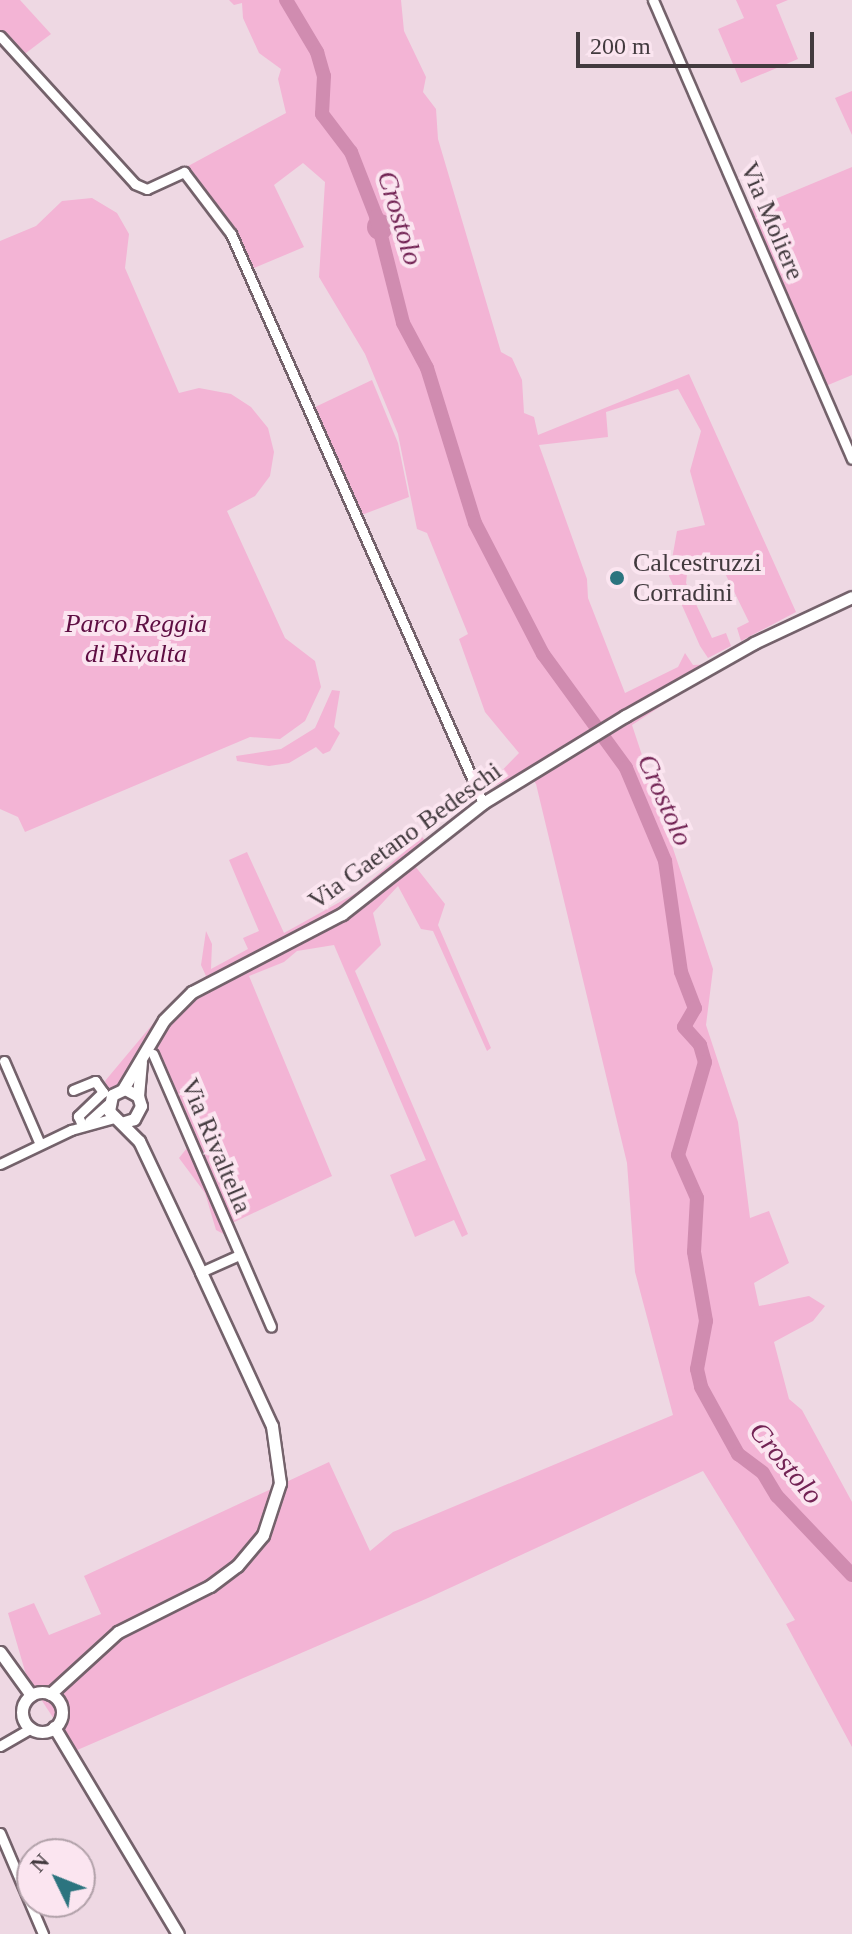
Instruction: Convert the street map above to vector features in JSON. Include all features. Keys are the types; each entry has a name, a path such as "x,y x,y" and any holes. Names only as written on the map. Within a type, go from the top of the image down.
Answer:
{"main road":[{"name":"Via Gaetano Bedeschi","path":"105,1098 123,1089 147,1056 164,1020 192,992 342,914 483,803 561,754 751,644 852,597"},
{"name":"Via Gaetano Bedeschi","path":"139,1141 138,1096 147,1056"},
{"path":"123,1089 138,1096"},
{"path":"54,1697 118,1632 225,1576 254,1548 275,1510 281,1469 272,1426 139,1141 119,1120 105,1098"},
{"path":"119,1120 138,1115"},
{"path":"0,1652 31,1695 54,1697"},
{"path":"31,1695 23,1704 25,1727 54,1727"},
{"path":"54,1697 61,1716 54,1727"},
{"path":"54,1727 178,1934"}],"street":[{"name":"Via Moliere","path":"653,0 852,459"},
{"path":"0,36 135,184 147,189 184,172 231,234 483,803"},
{"name":"Via Rivaltella","path":"147,1056 271,1327"},
{"path":"4,1061 40,1144"},
{"path":"73,1090 95,1081 105,1098 84,1124"},
{"path":"0,1164 84,1124 119,1120"},
{"name":"Via Rivaltella","path":"201,1272 239,1255"},
{"path":"0,1746 25,1727"},
{"path":"0,1833 43,1934"}],"green space":[{"path":"0,0 20,0 51,34 22,56 0,32"},
{"path":"229,0 401,0 404,31 426,77 423,92 436,109 438,139 501,352 512,358 522,380 524,413 534,417 538,435 689,374 796,612 741,641 737,628 749,622 719,561 687,574 686,583 712,638 726,633 731,646 708,658 700,646 669,576 677,531 705,525 690,471 701,431 678,389 606,412 608,437 539,445 587,579 588,598 625,693 678,667 685,653 693,665 715,664 701,680 632,725 713,969 706,1025 738,1122 750,1218 769,1211 789,1263 754,1283 759,1306 809,1296 825,1306 813,1321 774,1342 789,1399 802,1410 852,1502 852,1747 786,1624 795,1620 703,1471 428,1598 75,1751 27,1678 8,1613 34,1603 49,1635 101,1614 84,1576 329,1462 370,1551 393,1532 673,1415 635,1272 627,1163 536,784 526,770 479,794 519,753 485,712 459,639 468,634 427,533 417,529 398,434 365,354 319,277 325,182 303,163 274,185 304,247 247,271 231,234 179,171 286,113 278,79 281,69 259,53 243,18 242,3 234,5"},
{"path":"736,0 788,0 776,5 798,59 741,83 718,29 744,18"},
{"path":"852,91 852,135 835,98"},
{"path":"852,167 852,375 821,388 744,212"},
{"name":"Parco Reggia di Rivalta","path":"92,198 117,213 129,234 125,268 179,393 199,388 231,394 251,407 268,428 274,452 270,476 255,496 227,511 285,638 315,661 321,687 305,721 280,739 250,737 25,832 18,817 0,809 0,241 36,226 62,201"},
{"path":"372,380 398,443 409,497 359,516 311,409"},
{"path":"332,690 340,691 334,727 340,733 330,751 323,754 316,747 289,763 269,766 237,761 236,756 281,749 315,728"},
{"path":"422,837 435,850 415,866 445,904 438,925 491,1048 487,1051 433,931 421,929 398,886 373,913 381,945 355,971 468,1234 462,1237 454,1220 415,1237 390,1175 426,1160 334,945 297,951 284,962 249,976 332,1176 228,1225 233,1239 216,1230 205,1193 179,1158 191,1143 152,1054 132,1078 108,1090 105,1081 167,1007 206,976 201,965 206,931 212,944 211,969 248,949 243,938 259,931 229,860 247,852 284,933 356,893"}],"shaded area":[{"path":"380,214 389,218 393,227 389,236 380,240 371,236 367,227 371,218"}],"waterway":[{"name":"Crostolo","path":"286,0 317,52 324,76 322,114 351,152 376,216 403,323 427,368 475,523 543,654 626,768 665,861 681,972 695,1008 684,1027 700,1045 705,1062 678,1155 697,1198 694,1252 706,1321 697,1369 701,1387 738,1454 763,1473 777,1496 852,1575"}],"place":[{"name":"Calcestruzzi Corradini","path":"617,578"}]}
